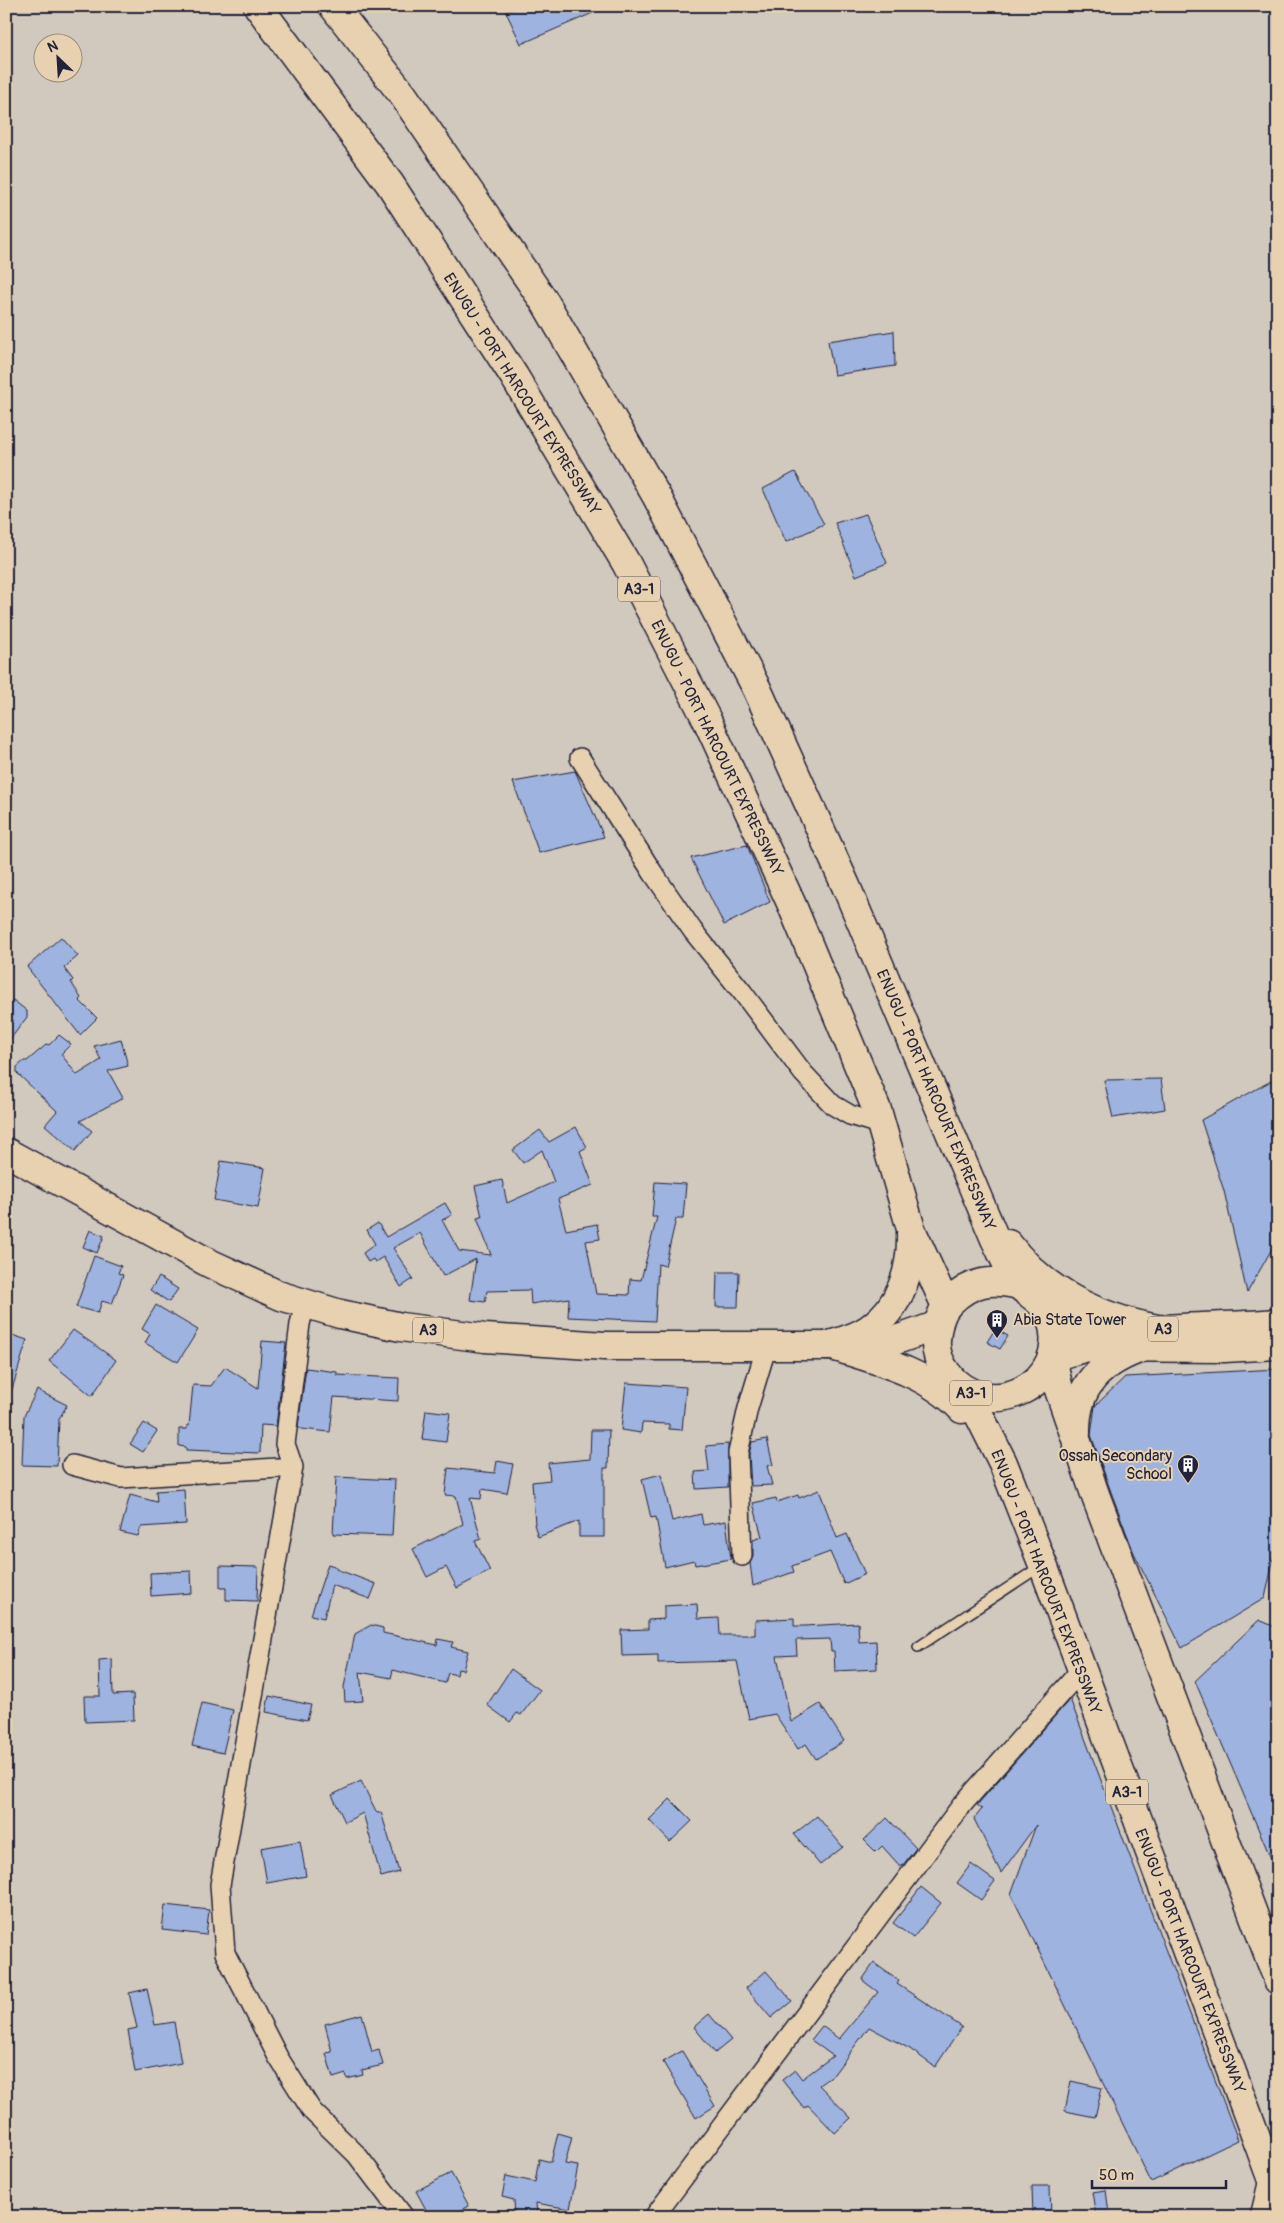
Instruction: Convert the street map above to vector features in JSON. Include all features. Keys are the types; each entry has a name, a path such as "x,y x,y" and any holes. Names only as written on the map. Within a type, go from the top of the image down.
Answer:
{"main road":[{"name":"ENUGU - PORT HARCOURT EXPRESSWAY","path":"258,6 390,184 514,376 626,563 707,720 791,903 882,1124 911,1229 942,1315"},
{"name":"ENUGU - PORT HARCOURT EXPRESSWAY","path":"333,6 403,95 546,304 657,498 757,689 846,886 995,1239 1020,1285"},
{"name":"A3","path":"6,1152 209,1263 280,1296 340,1314 401,1326 485,1338 604,1346 829,1346 888,1343 923,1351 941,1365"},
{"path":"979,1202 1011,1248 1051,1287 1100,1314 1150,1338"},
{"path":"829,1346 853,1338 883,1318 894,1302 909,1268 911,1229"},
{"name":"A3-1","path":"1052,1356 1042,1375 1026,1389 1007,1397 986,1398 967,1391 953,1382 941,1365 936,1345 942,1315 961,1291 979,1282 1000,1280 1020,1285 1039,1299 1050,1318 1054,1336 1052,1356 1059,1390 1077,1444 1278,1980"},
{"name":"A3","path":"888,1343 942,1315"},
{"name":"A3","path":"1050,1318 1065,1325 1084,1330 1117,1331 1150,1338 1224,1348 1278,1345"},
{"name":"A3","path":"1052,1356 1087,1347 1278,1322"},
{"path":"1077,1444 1076,1418 1080,1400 1089,1384 1107,1363 1150,1338"},
{"path":"829,1346 906,1371 955,1401 974,1422 1008,1479"},
{"name":"ENUGU - PORT HARCOURT EXPRESSWAY","path":"967,1391 1008,1479 1043,1565 1274,2186"}],"street":[{"path":"580,758 653,873 693,931 743,993 803,1073 833,1105 850,1115 882,1124"},
{"path":"305,1304 300,1324 285,1444 292,1467 220,1885 225,1953 278,2057 312,2111 356,2155 404,2217"},
{"path":"742,1556 738,1453 748,1408 767,1345"},
{"path":"72,1465 121,1478 292,1467"},
{"path":"654,2217 962,1804 1081,1670"},
{"path":"1260,2217 1274,2186"}],"lane":[{"path":"918,1647 1043,1565"}],"building":[{"path":"519,6 609,6 521,44 506,12"},
{"path":"894,331 895,366 834,375 828,341"},
{"path":"795,472 824,524 786,542 763,489"},
{"path":"866,514 887,563 856,576 835,523"},
{"path":"575,771 604,837 539,853 513,782"},
{"path":"747,845 770,902 724,925 691,858"},
{"path":"61,937 78,956 64,968 73,980 71,982 81,998 79,1000 97,1018 80,1035 27,967"},
{"path":"13,1000 27,1011 27,1017 6,1045 6,1010"},
{"path":"59,1035 71,1044 61,1054 77,1075 101,1060 94,1046 121,1039 128,1066 108,1071 123,1098 80,1121 92,1131 75,1151 45,1125 57,1111 17,1073 17,1067 47,1044 49,1045"},
{"path":"1278,1077 1278,1238 1247,1293 1224,1191 1201,1120"},
{"path":"1161,1079 1165,1109 1113,1118 1104,1080"},
{"path":"576,1127 587,1147 580,1151 593,1185 558,1199 566,1230 597,1224 600,1239 586,1241 596,1294 629,1295 630,1279 641,1280 657,1217 652,1217 655,1182 686,1184 683,1219 676,1219 665,1266 658,1264 655,1321 568,1317 569,1298 531,1304 530,1290 487,1291 485,1302 470,1300 476,1259 443,1276 420,1233 393,1248 413,1279 401,1287 383,1257 375,1262 373,1259 368,1262 363,1253 375,1244 367,1230 378,1223 386,1237 445,1203 452,1215 442,1220 459,1251 491,1255 477,1218 482,1217 475,1186 502,1180 507,1203 554,1182 542,1150 523,1163 513,1150 540,1130 549,1142"},
{"path":"221,1161 265,1168 258,1208 214,1200"},
{"path":"90,1230 104,1236 97,1253 83,1247"},
{"path":"94,1256 121,1266 118,1273 123,1275 112,1304 102,1301 98,1313 76,1307"},
{"path":"717,1272 739,1272 738,1307 716,1307"},
{"path":"159,1277 178,1289 169,1302 150,1290"},
{"path":"156,1305 198,1330 178,1362 145,1343 150,1334 142,1329"},
{"name":"Abia State Tower","path":"995,1329 1008,1336 1000,1349 987,1342"},
{"path":"73,1330 116,1360 92,1396 49,1361"},
{"path":"6,1333 27,1340 10,1396 6,1396"},
{"path":"262,1341 286,1343 276,1426 261,1425 260,1453 186,1450 186,1447 179,1446 179,1429 187,1429 187,1425 189,1426 193,1385 211,1386 225,1367 258,1388"},
{"path":"306,1368 337,1372 337,1375 399,1378 398,1401 334,1397 330,1432 301,1429 298,1427"},
{"name":"Ossah Secondary School","path":"1278,1369 1278,1539 1265,1598 1182,1648 1134,1553 1111,1492 1091,1435 1095,1406 1125,1377"},
{"path":"626,1383 686,1387 682,1430 669,1429 669,1424 642,1423 641,1433 621,1430"},
{"path":"37,1390 67,1405 59,1419 57,1466 22,1465 24,1416"},
{"path":"426,1410 450,1413 446,1442 422,1439"},
{"path":"144,1423 157,1431 143,1452 130,1444"},
{"path":"591,1430 609,1430 608,1468 604,1468 604,1537 579,1537 579,1521 538,1537 534,1524 532,1482 550,1480 548,1463 590,1459"},
{"path":"767,1439 773,1465 767,1466 772,1485 751,1486 749,1454 752,1442"},
{"path":"728,1444 728,1487 696,1489 695,1472 709,1471 706,1446"},
{"path":"497,1461 513,1464 507,1493 482,1489 481,1499 470,1498 481,1539 475,1541 490,1571 457,1588 446,1567 427,1577 413,1549 463,1524 456,1496 445,1495 448,1468 495,1473"},
{"path":"661,1474 672,1521 701,1514 703,1525 726,1521 731,1559 695,1565 694,1560 665,1567 656,1517 651,1518 642,1479"},
{"path":"336,1477 395,1480 392,1536 333,1534"},
{"path":"184,1489 186,1524 141,1527 138,1536 120,1532 130,1495 157,1502 156,1491"},
{"path":"819,1490 837,1538 847,1534 865,1574 844,1584 830,1552 792,1566 794,1572 753,1586 750,1563 753,1556 753,1540 762,1537 753,1503 776,1498 777,1502 798,1495 799,1498"},
{"path":"328,1564 337,1567 336,1569 376,1584 370,1599 332,1585 324,1618 311,1615"},
{"path":"220,1566 258,1567 257,1601 226,1600 226,1588 220,1588"},
{"path":"191,1571 192,1593 151,1596 150,1573"},
{"path":"697,1604 698,1619 719,1618 720,1635 755,1635 755,1620 794,1618 794,1626 858,1623 859,1642 876,1641 877,1669 835,1671 834,1651 831,1651 830,1639 796,1640 797,1655 777,1656 791,1722 820,1704 844,1741 816,1759 806,1744 798,1749 775,1714 749,1719 737,1661 658,1663 658,1655 622,1656 621,1630 648,1629 648,1620 664,1619 664,1606"},
{"path":"1259,1620 1278,1628 1278,1875 1195,1681"},
{"path":"371,1625 383,1628 383,1633 437,1645 438,1639 453,1642 451,1647 468,1651 463,1670 458,1669 457,1675 448,1673 445,1683 393,1670 391,1678 360,1672 363,1701 345,1702 344,1687 355,1634"},
{"path":"112,1659 113,1695 133,1694 134,1720 85,1722 84,1696 100,1696 99,1660"},
{"path":"511,1669 540,1690 521,1715 517,1713 510,1722 487,1705"},
{"path":"269,1696 311,1705 307,1720 266,1712"},
{"path":"1070,1699 1238,2140 1151,2182 1011,1894 1036,1825 1001,1873 974,1819 982,1809 977,1805"},
{"path":"202,1703 233,1710 223,1753 192,1746"},
{"path":"361,1781 377,1813 381,1812 399,1872 381,1877 363,1813 345,1822 332,1795"},
{"path":"670,1799 692,1821 670,1842 649,1820"},
{"path":"817,1816 843,1847 820,1865 794,1834"},
{"path":"887,1818 916,1848 903,1865 899,1865 882,1846 876,1852 864,1840"},
{"path":"300,1841 306,1876 267,1883 261,1848"},
{"path":"971,1864 995,1881 981,1900 957,1883"},
{"path":"921,1887 941,1903 913,1938 893,1923"},
{"path":"165,1905 209,1910 206,1935 162,1930"},
{"path":"874,1963 899,1981 897,1984 962,2027 935,2067 910,2049 869,2027 834,2074 819,2085 851,2118 835,2133 808,2105 804,2108 782,2080 795,2070 802,2079 833,2056 811,2040 822,2026 839,2039 878,1992 862,1980"},
{"path":"766,1971 792,2001 771,2018 746,1988"},
{"path":"147,1989 155,2025 174,2022 181,2063 135,2072 128,2030 137,2028 129,1993"},
{"path":"362,2014 372,2052 379,2050 383,2065 362,2070 363,2075 347,2079 346,2074 333,2078 326,2053 332,2052 325,2024"},
{"path":"709,2014 731,2040 715,2053 694,2027"},
{"path":"682,2051 715,2106 696,2118 663,2062"},
{"path":"1071,2081 1102,2088 1095,2117 1065,2111"},
{"path":"558,2133 572,2137 565,2164 578,2166 570,2209 536,2203 537,2217 515,2217 514,2200 502,2197 506,2176 535,2182 539,2159 551,2162"},
{"path":"451,2173 469,2206 449,2217 430,2217 416,2191"},
{"path":"1032,2186 1050,2186 1051,2217 1033,2217"},
{"path":"1106,2190 1109,2214 1096,2216 1092,2192"}],"place":[{"name":"Abia State Tower","path":"997,1339"},
{"name":"Ossah Secondary School","path":"1188,1484"}]}
